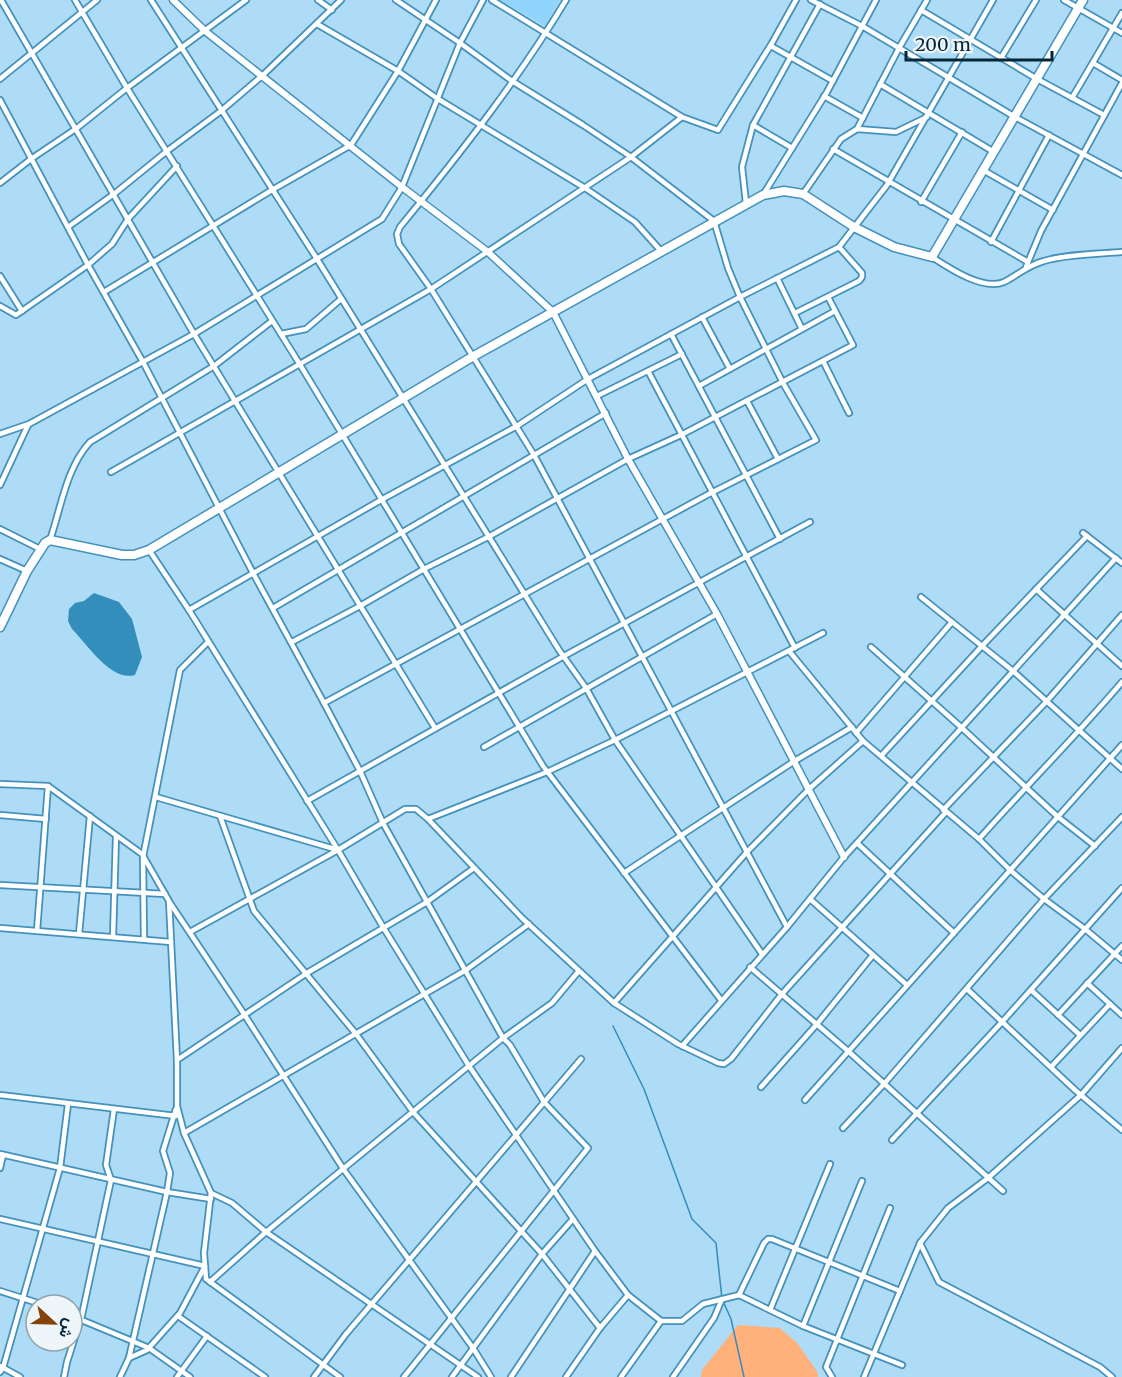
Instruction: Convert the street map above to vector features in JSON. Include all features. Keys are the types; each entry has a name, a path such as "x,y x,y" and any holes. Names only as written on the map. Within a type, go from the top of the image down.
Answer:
{"highway":[{"path":"0,627 27,571 40,549 50,540 122,555 134,555 149,550 472,357 763,195 784,191 803,194 854,227 894,247 932,257 1081,4"}],"street":[{"path":"1,0 194,334 435,728"},
{"path":"75,0 547,772 721,1000"},
{"path":"0,79 97,0"},
{"path":"151,0 317,259 586,688 615,740 762,954"},
{"path":"173,0 205,32 488,252 553,312 628,459 717,614 844,857"},
{"path":"0,183 77,128 246,0"},
{"path":"318,0 332,10"},
{"path":"68,227 221,111 263,75 341,0"},
{"path":"324,703 713,492 816,440 783,383 740,297 728,268 714,221 631,157 512,81 396,0"},
{"path":"104,292 272,189 351,145 398,71 436,0"},
{"path":"0,434 29,424 194,334 382,219 402,187 460,43 483,0"},
{"path":"492,0 681,117 718,130 771,46 796,0"},
{"path":"566,0 512,81 400,227 397,234 399,244 431,289 534,455 787,927"},
{"path":"811,0 862,26 1015,117 1122,175"},
{"path":"763,195 825,96 876,0"},
{"path":"803,194 841,139 857,129 927,0"},
{"path":"189,610 381,500 517,426 588,378 839,247 888,183 993,0"},
{"path":"1001,58 1036,0"},
{"path":"1064,0 1081,4 1122,33"},
{"path":"747,203 742,167 753,125 820,4"},
{"path":"921,10 1104,116"},
{"path":"1072,98 1122,13"},
{"path":"317,24 398,71 479,125 585,188 635,222 661,251"},
{"path":"771,46 832,81"},
{"path":"932,257 954,272 986,284 1000,284 1015,276 1027,265 1053,210 1122,81 1093,63"},
{"path":"880,84 928,115 994,152"},
{"path":"825,96 863,118"},
{"path":"0,100 292,642 360,771 383,823 503,1038 510,1045 544,1102 588,1148 404,1377"},
{"path":"857,129 896,132 928,115"},
{"path":"111,472 359,328 431,289 631,157 681,117"},
{"path":"753,125 792,148"},
{"path":"921,201 962,132"},
{"path":"992,242 1049,135"},
{"path":"833,149 1027,265 1046,260 1122,252"},
{"path":"0,306 16,315 88,265 112,244 128,219 177,166"},
{"path":"983,171 1053,210"},
{"path":"795,313 859,281 862,277 862,273 839,247"},
{"path":"0,276 22,311"},
{"path":"777,278 802,329"},
{"path":"292,642 628,459 783,383 853,345 828,297"},
{"path":"281,334 306,329 341,299"},
{"path":"699,386 835,311"},
{"path":"702,317 730,369"},
{"path":"50,540 66,487 80,454 90,442 214,366 272,321"},
{"path":"671,334 780,539"},
{"path":"597,396 682,354"},
{"path":"823,361 849,413"},
{"path":"648,371 795,648"},
{"path":"747,401 778,459"},
{"path":"273,608 606,413"},
{"path":"0,485 2,476 29,424"},
{"path":"307,801 564,656 810,522"},
{"path":"0,529 40,549"},
{"path":"881,756 1085,535 1122,563"},
{"path":"149,550 189,610 338,850 382,927 469,1066 595,1251 628,1294 661,1321 682,1321 703,1304 739,1295 802,1326 902,1365"},
{"path":"682,1046 787,927 844,857 1116,558"},
{"path":"0,559 27,571"},
{"path":"1036,589 1122,666"},
{"path":"921,597 1013,671 1122,769"},
{"path":"484,747 717,614"},
{"path":"190,932 338,850 405,809 416,809 529,924 578,972 614,1003 682,1046 724,1064 731,1059 782,994 1122,615"},
{"path":"856,733 952,622"},
{"path":"428,819 547,772 615,740 823,633"},
{"path":"144,939 143,857 180,670 208,642"},
{"path":"871,647 1058,817 1095,846"},
{"path":"789,651 863,741 979,839 1044,899 1122,960"},
{"path":"979,839 1080,731 1122,682"},
{"path":"624,873 793,762 852,727"},
{"path":"614,1003 747,852 808,790 863,741"},
{"path":"805,1100 1122,745"},
{"path":"0,784 48,786 143,857 169,901 285,1076 344,1170 473,1348 491,1377"},
{"path":"37,931 48,786"},
{"path":"156,797 338,850"},
{"path":"0,815 46,819"},
{"path":"79,934 90,816"},
{"path":"220,816 254,911 356,1034 413,1112 542,1254 600,1328"},
{"path":"843,1128 885,1084 1044,899 1122,817"},
{"path":"113,937 116,836"},
{"path":"857,843 954,933"},
{"path":"177,1060 307,973 428,902 474,868"},
{"path":"0,885 165,894"},
{"path":"891,1140 1002,1022 1122,888"},
{"path":"810,899 907,985"},
{"path":"120,1377 129,1358 154,1255 170,1173 163,1151 177,1116 177,1060 169,901"},
{"path":"184,1133 466,970 529,924"},
{"path":"0,928 171,942"},
{"path":"1058,1015 1122,946"},
{"path":"761,1087 817,1024 873,955"},
{"path":"750,967 848,1051 1003,1191"},
{"path":"210,1282 266,1232 503,1038 552,1003 578,972"},
{"path":"1087,983 1122,1015"},
{"path":"967,989 1122,1130"},
{"path":"1031,990 1080,1035"},
{"path":"1051,1067 1110,1004"},
{"path":"864,1377 920,1243 948,1208 988,1178 1081,1095 1122,1048"},
{"path":"314,1377 346,1334 581,1059"},
{"path":"0,1095 177,1116"},
{"path":"25,1293 60,1168 68,1104"},
{"path":"84,1307 111,1180 106,1165 114,1109"},
{"path":"177,1116 211,1196 204,1253 206,1279 340,1377"},
{"path":"0,1168 2,1154 167,1192 211,1196 232,1203 266,1232 478,1377"},
{"path":"770,1310 830,1164"},
{"path":"802,1326 862,1180"},
{"path":"832,1377 826,1367 891,1208"},
{"path":"0,1219 205,1266"},
{"path":"452,1377 542,1254 573,1219"},
{"path":"739,1295 768,1239 900,1291"},
{"path":"920,1243 939,1282 1100,1367 1112,1377"},
{"path":"511,1377 595,1251"},
{"path":"129,1358 149,1348 178,1316 205,1266"},
{"path":"0,1291 24,1297 1,1369 20,1377"},
{"path":"566,1377 600,1328 628,1294"},
{"path":"673,1377 714,1317 722,1299"},
{"path":"178,1316 265,1377"},
{"path":"84,1321 149,1348 190,1377"},
{"path":"621,1377 661,1321"},
{"path":"177,1377 207,1336"},
{"path":"64,1377 70,1353"},
{"path":"867,1370 869,1377"}],"shaded area":[{"path":"500,0 560,0 545,26"},
{"path":"94,593 119,602 132,619 142,657 135,675 126,676 108,667 72,629 68,621 69,609 75,603 84,601"},
{"path":"738,1325 780,1328 798,1344 818,1373 818,1377 701,1377 702,1370"}],"waterway":[{"path":"613,1026 644,1089 692,1219 716,1243 722,1299 731,1319 744,1377"}]}
